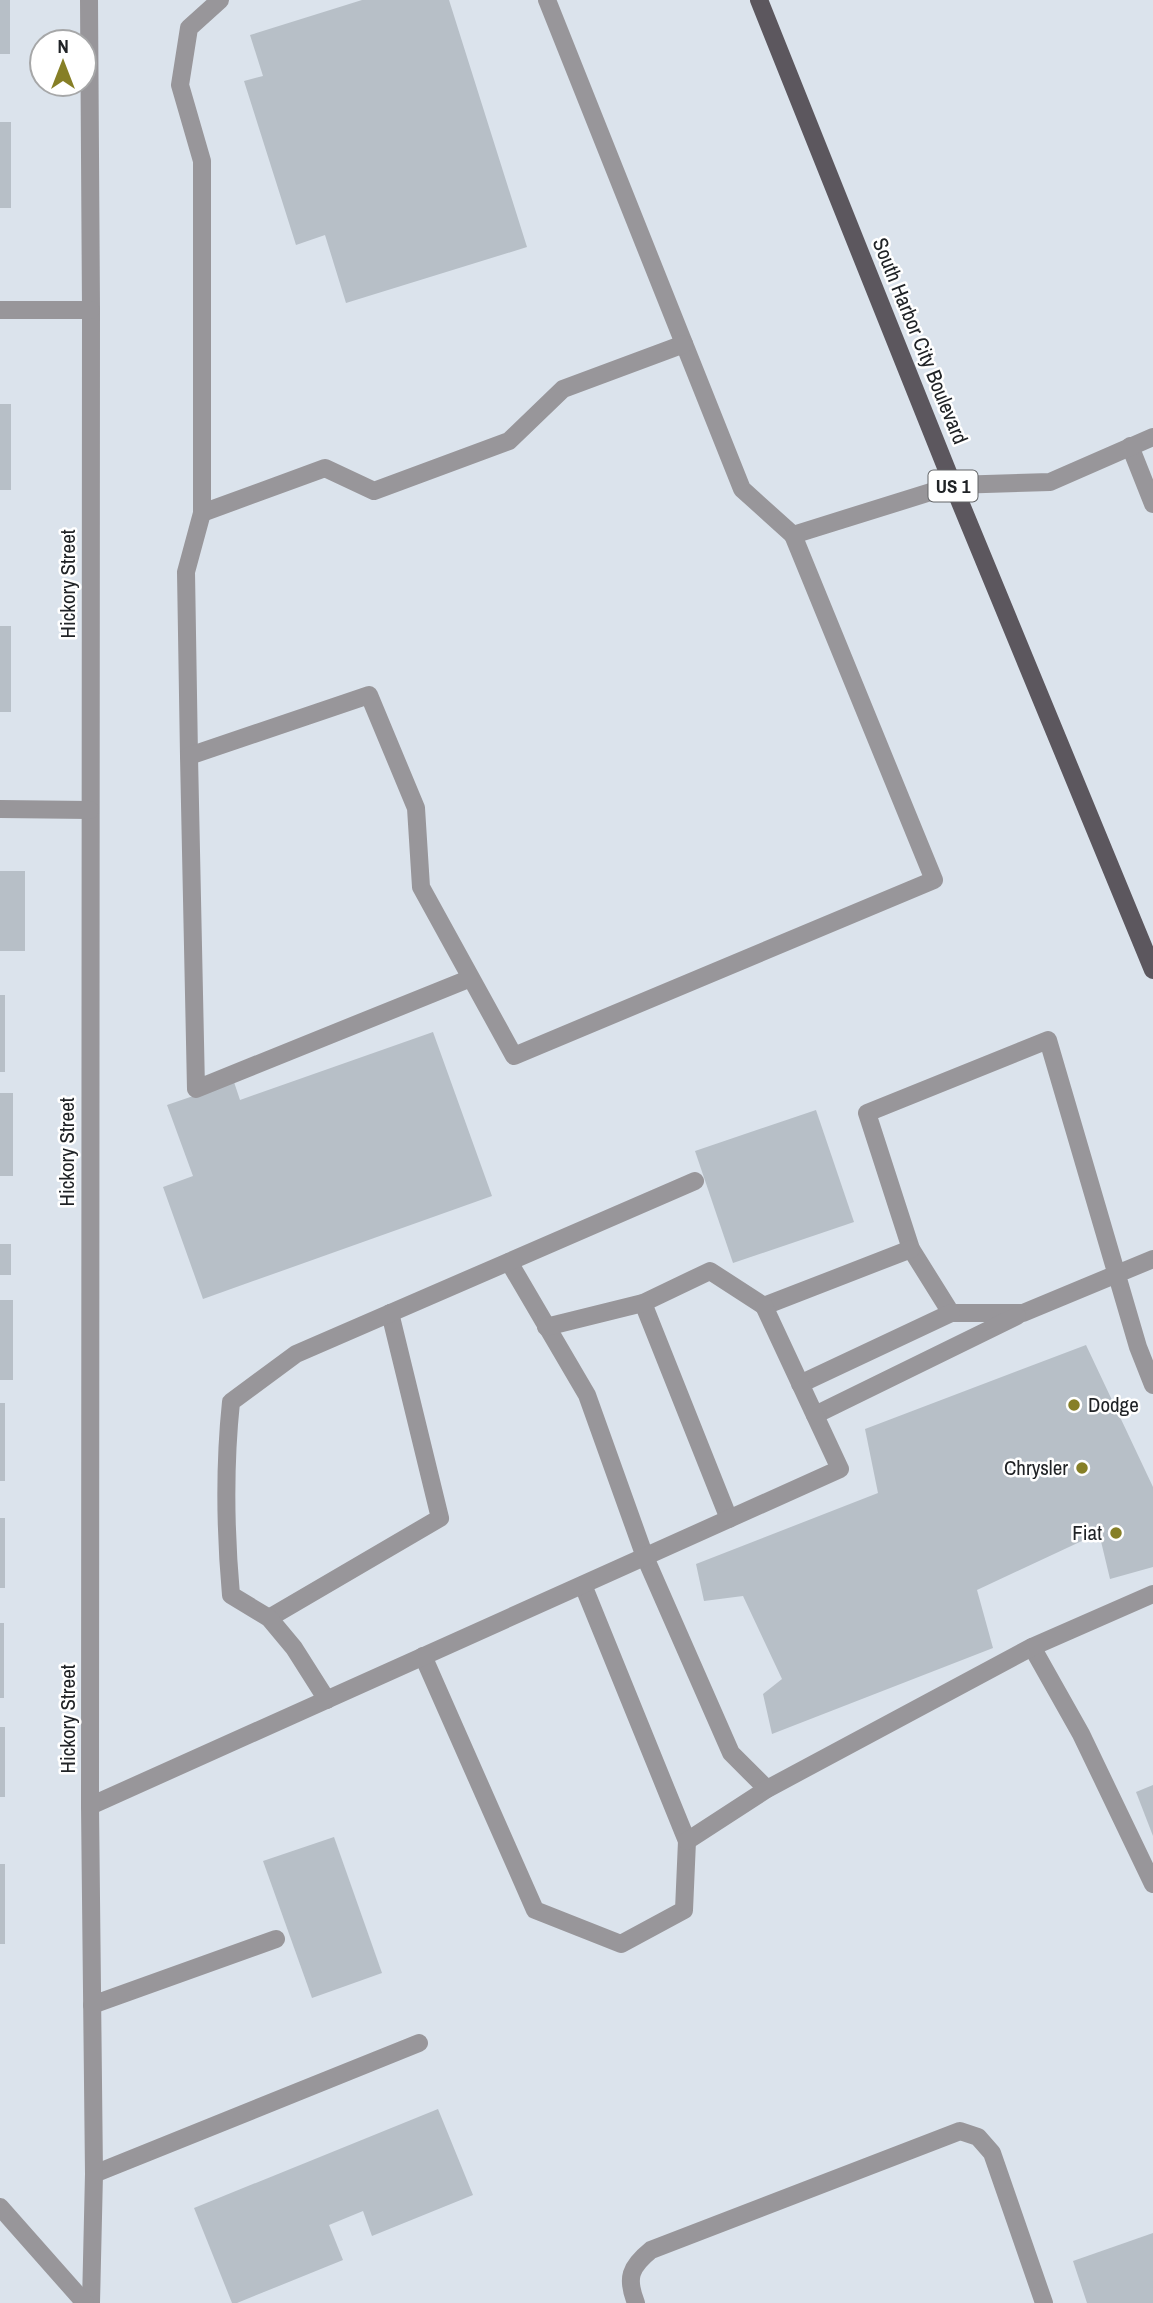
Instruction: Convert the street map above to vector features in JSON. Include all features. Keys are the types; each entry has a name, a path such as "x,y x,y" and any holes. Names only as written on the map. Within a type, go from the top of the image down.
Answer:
{"main road":[{"name":"South Harbor City Boulevard","path":"760,0 953,485 1153,970"}],"street":[{"name":"Hickory Street","path":"89,0 90,1806 94,2174 91,2303"},
{"path":"220,0 189,27 180,85 202,161 202,513 186,572 196,1089 471,978"},
{"path":"189,756 369,695 416,808 421,887 514,1056 934,880 793,535 742,489 547,0"},
{"path":"0,310 91,310"},
{"path":"202,513 325,468 374,491 509,441 563,389 684,344"},
{"path":"793,535 953,485 1050,482 1153,437"},
{"path":"1130,446 1153,504"},
{"path":"0,809 90,810"},
{"path":"951,1313 911,1249 867,1113 1048,1040 1138,1347 1153,1385"},
{"path":"327,1700 294,1648 269,1618 231,1595 225,1528 226,1447 231,1402 296,1354 695,1181"},
{"path":"764,1306 911,1249"},
{"path":"815,1415 1023,1312 1153,1259"},
{"path":"509,1262 587,1395 645,1557 731,1753 768,1789"},
{"path":"90,1806 840,1469 764,1306 710,1271 643,1303 546,1327"},
{"path":"643,1303 729,1519"},
{"path":"800,1384 951,1313 1023,1312"},
{"path":"269,1618 440,1518 390,1313"},
{"path":"424,1657 535,1910 621,1944 684,1910 687,1841 583,1585"},
{"path":"687,1841 768,1789 1032,1647 1153,1594"},
{"path":"1032,1647 1081,1734 1153,1884"},
{"path":"92,2005 276,1939"},
{"path":"94,2174 419,2043"},
{"path":"636,2303 631,2289 631,2273 638,2260 651,2250 960,2131 978,2137 992,2153 1044,2303"},
{"path":"0,2207 85,2303"}],"building":[{"path":"0,0 10,0 10,54 0,54"},
{"path":"362,0 449,0 527,247 346,303 325,235 296,245 244,81 263,76 250,35"},
{"path":"0,122 11,122 11,208 0,208"},
{"path":"0,404 11,404 11,490 0,490"},
{"path":"0,626 11,626 11,712 0,712"},
{"path":"0,871 25,871 25,951 0,951"},
{"path":"0,995 5,995 5,1072 0,1072"},
{"path":"433,1032 492,1196 203,1299 163,1187 193,1176 167,1105 234,1082 240,1100"},
{"path":"0,1093 13,1093 13,1176 0,1176"},
{"path":"816,1110 854,1222 733,1263 695,1151"},
{"path":"0,1244 11,1244 11,1275 0,1275"},
{"path":"0,1300 13,1300 13,1380 0,1380"},
{"path":"1086,1345 1153,1487 1153,1567 1110,1579 1099,1533 977,1590 993,1648 772,1734 763,1694 782,1679 743,1596 704,1601 696,1564 878,1493 865,1429"},
{"path":"0,1403 5,1403 5,1481 0,1481"},
{"path":"0,1518 5,1518 5,1588 0,1588"},
{"path":"0,1623 4,1623 4,1698 0,1698"},
{"path":"0,1727 5,1727 5,1797 0,1797"},
{"path":"1153,1785 1153,1836 1136,1792"},
{"path":"334,1837 382,1973 312,1998 263,1861"},
{"path":"0,1864 5,1864 5,1944 0,1944"},
{"path":"438,2109 473,2195 372,2236 363,2211 329,2225 343,2260 232,2303 194,2208"},
{"path":"1153,2233 1153,2303 1087,2303 1073,2261"}],"place":[{"name":"Dodge","path":"1074,1405"},
{"name":"Chrysler","path":"1082,1468"},
{"name":"Fiat","path":"1116,1533"}]}
